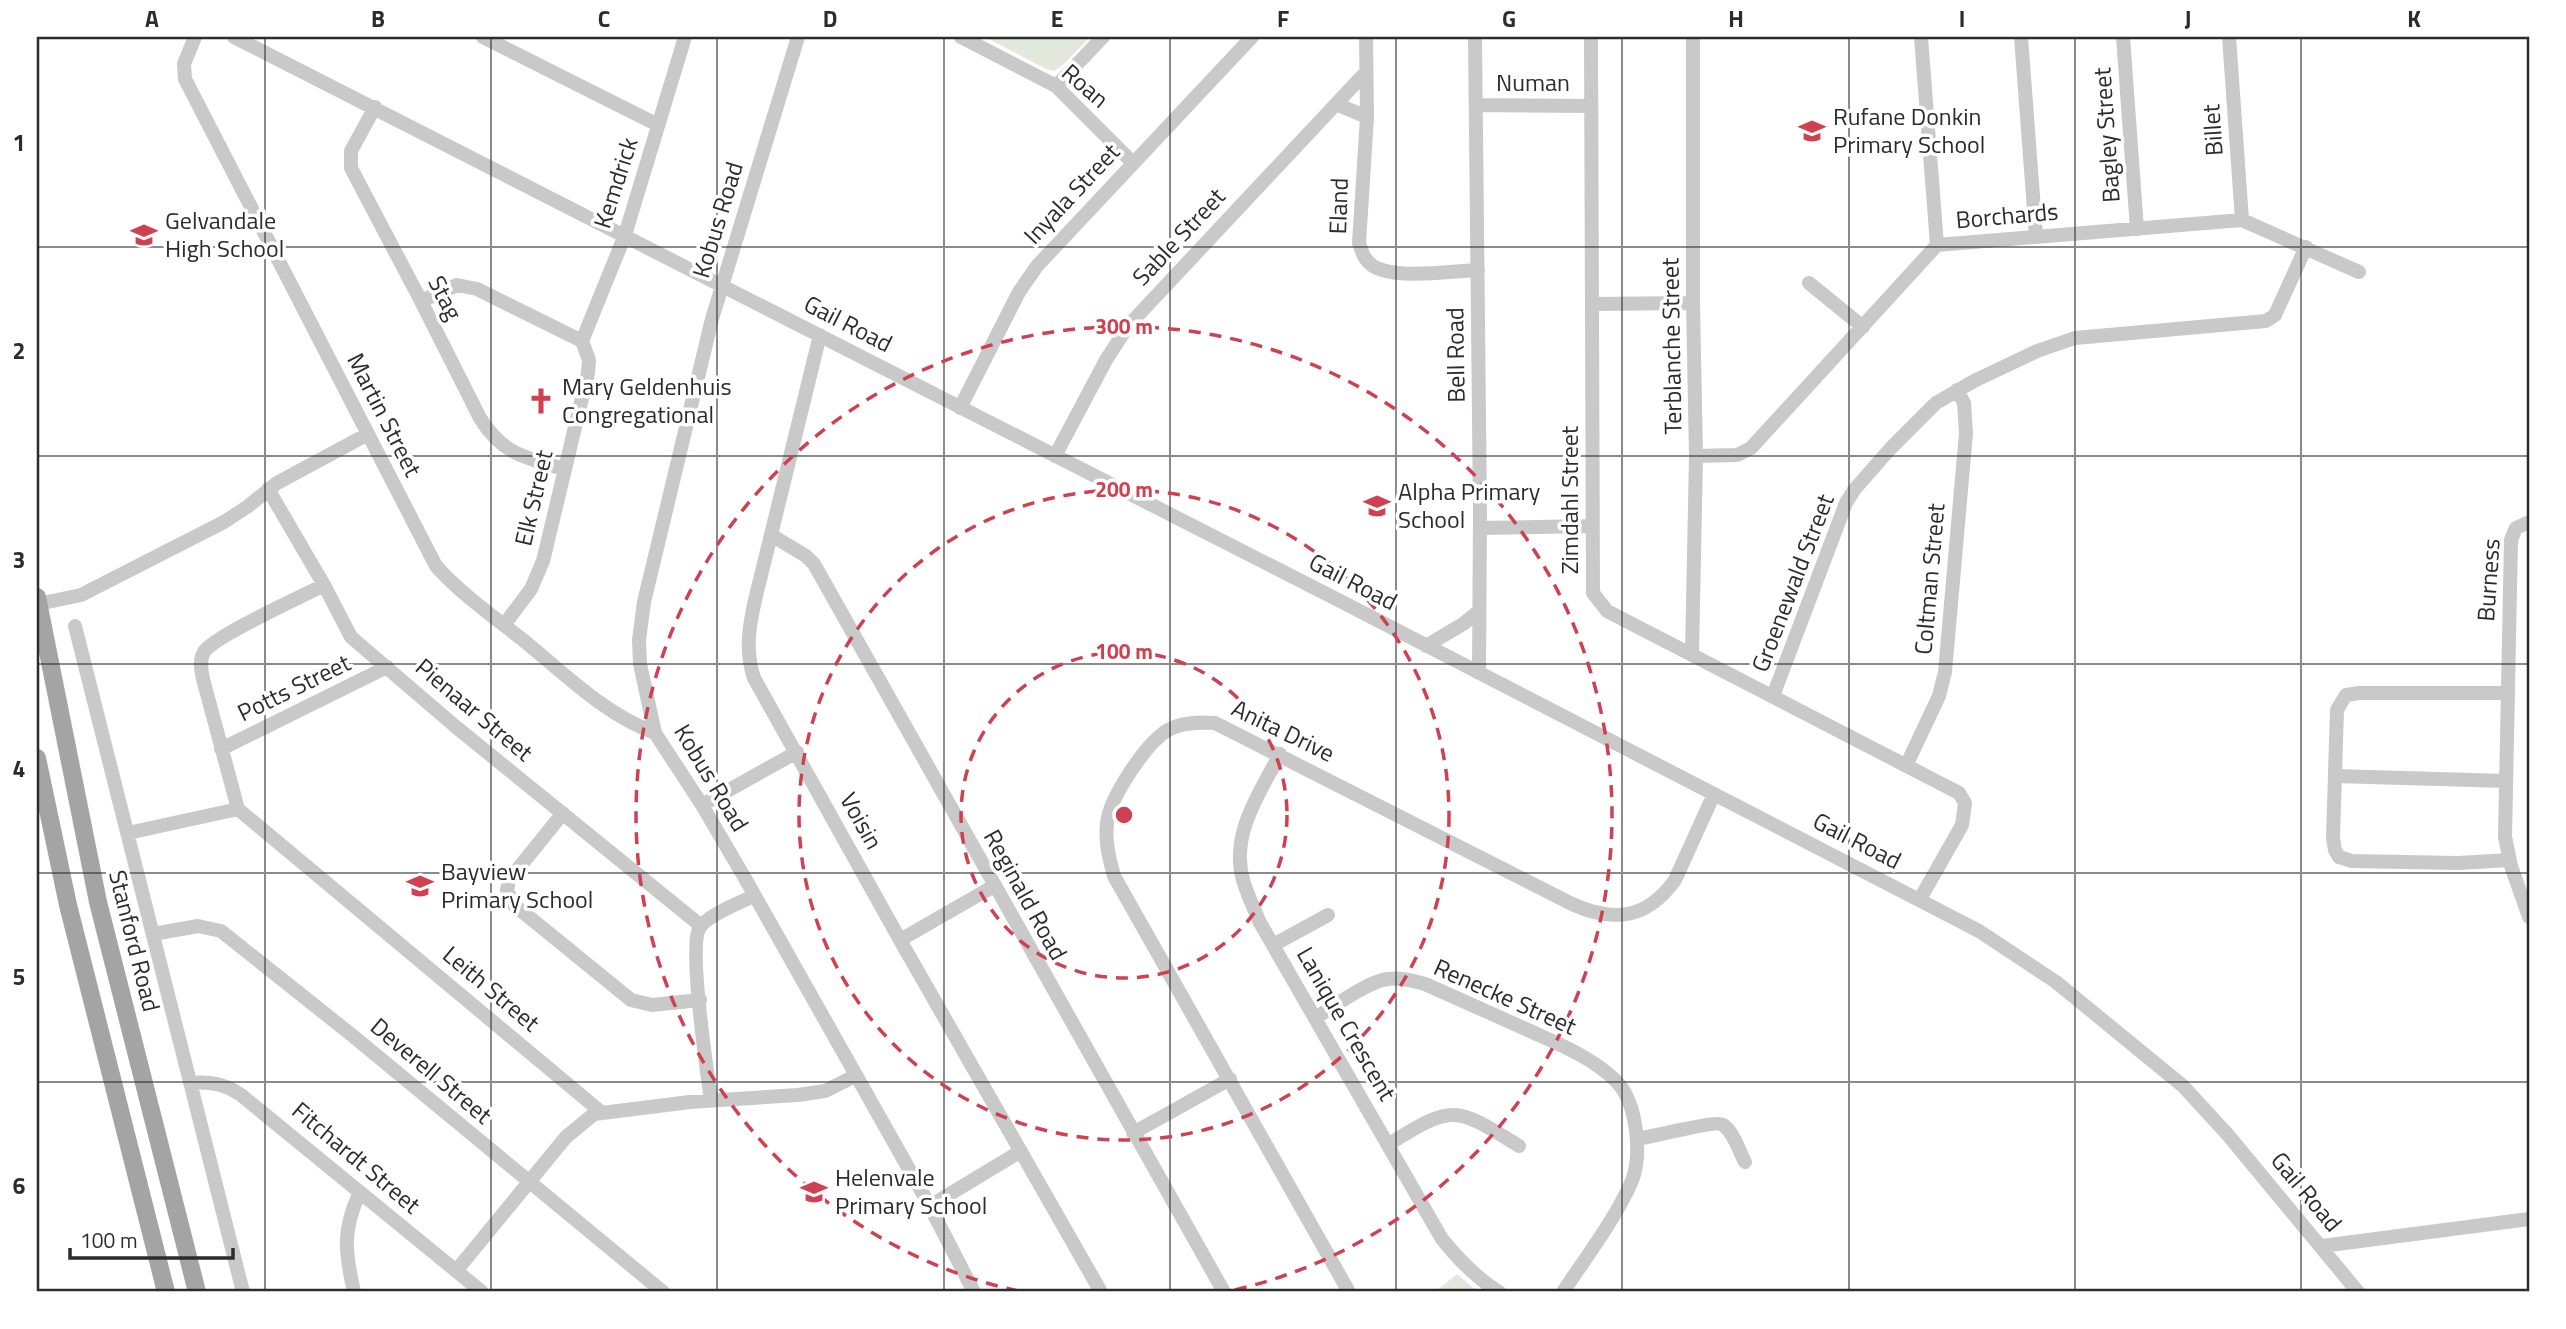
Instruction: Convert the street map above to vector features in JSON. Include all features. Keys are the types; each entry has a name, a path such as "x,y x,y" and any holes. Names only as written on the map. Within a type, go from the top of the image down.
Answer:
{"main road":[{"name":"Stanford Road","path":"37,601 98,902 197,1292"},
{"path":"37,758 68,905 166,1292"}],"street":[{"name":"Martin Street","path":"195,37 184,64 186,79 436,566 504,625 615,714 655,733"},
{"name":"Gail Road","path":"234,37 1979,931 2038,969 2161,1066 2203,1106 2358,1292"},
{"path":"483,37 658,125"},
{"name":"Kemdrick","path":"582,341 625,235 685,37"},
{"name":"Kobus Road","path":"798,37 721,285 652,564 641,621 640,664 655,733 702,805 754,896 930,1206 974,1292"},
{"name":"Roan","path":"961,37 1056,86 1132,162"},
{"path":"1056,86 1103,37"},
{"name":"Inyala Street","path":"960,408 1027,280 1050,250 1252,37"},
{"name":"Eland","path":"1366,37 1367,117 1359,243 1366,260 1383,271 1400,273 1478,270"},
{"name":"Bell Road","path":"1475,37 1479,673"},
{"name":"Zimdahl Street","path":"1591,37 1593,593 1607,611 1959,793 1965,803 1962,825 1920,899"},
{"name":"Terblanche Street","path":"1692,655 1696,456 1693,37"},
{"path":"1921,37 1937,245"},
{"path":"2021,37 2036,236"},
{"name":"Bagley Street","path":"2123,37 2137,229"},
{"name":"Billet","path":"2229,37 2242,220"},
{"name":"Sable Street","path":"1055,456 1105,360 1143,308 1366,72"},
{"path":"1336,104 1367,117"},
{"name":"Numan","path":"1476,106 1591,106"},
{"name":"Stag","path":"375,107 351,150 351,168 488,432 519,455 564,469"},
{"name":"Borchards","path":"1696,456 1737,455 1751,449 1937,245 2242,220 2359,272"},
{"name":"Groenewald Street","path":"1773,696 1837,524 1854,490 1936,403 2038,351 2075,338 2266,321 2275,315 2306,247"},
{"path":"1809,283 1863,327"},
{"path":"421,301 457,285 477,289 582,341"},
{"path":"1593,303 1693,303"},
{"name":"Voisin","path":"820,335 749,630 748,649 754,678 1101,1292"},
{"name":"Elk Street","path":"504,625 531,589 539,572 588,373 589,360 582,341"},
{"name":"Coltman Street","path":"1906,766 1939,696 1945,672 1966,433 1964,402 1957,390"},
{"path":"37,601 81,595 224,522 268,489 368,434"},
{"name":"Pienaar Street","path":"268,489 351,637 456,727 700,925"},
{"name":"Burness","path":"2529,522 2516,528 2511,540 2505,837 2529,917"},
{"path":"1480,528 1592,526"},
{"name":"Reginald Road","path":"771,535 806,556 814,564 1224,1292"},
{"path":"128,833 238,809 220,749 201,666 205,650 231,633 324,585"},
{"path":"1426,646 1479,611"},
{"name":"Stanford Road","path":"75,626 243,1292"},
{"name":"Potts Street","path":"220,749 387,667"},
{"path":"2508,693 2346,695 2337,710 2333,838 2339,857 2352,860 2458,863 2510,860"},
{"name":"Anita Drive","path":"1349,1292 1114,876 1108,855 1107,820 1118,791 1136,764 1169,729 1192,723 1215,723 1572,904 1609,916 1641,911 1666,892 1675,880 1714,794"},
{"path":"702,805 797,752"},
{"name":"Lanique Crescent","path":"1280,754 1244,827 1239,859 1243,880 1259,921 1442,1239 1458,1259 1499,1292"},
{"path":"2335,775 2506,781"},
{"name":"Leith Street","path":"238,809 601,1112"},
{"path":"563,813 509,880 507,890 513,904 631,1000 652,1006 699,1000"},
{"path":"900,940 994,886"},
{"path":"711,1100 695,958 696,937 700,925 754,896"},
{"path":"1273,945 1328,915"},
{"name":"Deverell Street","path":"153,934 198,926 221,932 353,1036 663,1292"},
{"name":"Renecke Street","path":"1315,1017 1369,986 1386,979 1405,979 1425,984 1566,1047 1600,1066 1619,1083 1632,1111 1637,1139 1637,1160 1631,1182 1563,1292"},
{"path":"456,1271 587,1117 601,1112 825,1091 855,1076"},
{"path":"1133,1133 1230,1079"},
{"name":"Fitchardt Street","path":"190,1083 204,1082 230,1088 258,1108 482,1292"},
{"path":"1389,1144 1424,1122 1452,1113 1485,1125 1519,1146"},
{"path":"1637,1139 1716,1122 1730,1132 1745,1163"},
{"path":"930,1206 1021,1151"},
{"path":"354,1292 345,1242 350,1217 360,1192"},
{"path":"2322,1247 2529,1219"}],"shaded area":[{"path":"985,37 1090,37 1054,71"},
{"path":"1457,1274 1478,1292 1435,1292"}],"place":[{"name":"Rufane Donkin Primary School","path":"1812,131"},
{"name":"Gelvandale High School","path":"144,235"},
{"name":"Mary Geldenhuis Congregational","path":"541,401"},
{"name":"Alpha Primary School","path":"1377,506"},
{"name":"Bayview Primary School","path":"420,886"},
{"name":"Helenvale Primary School","path":"814,1192"}]}
